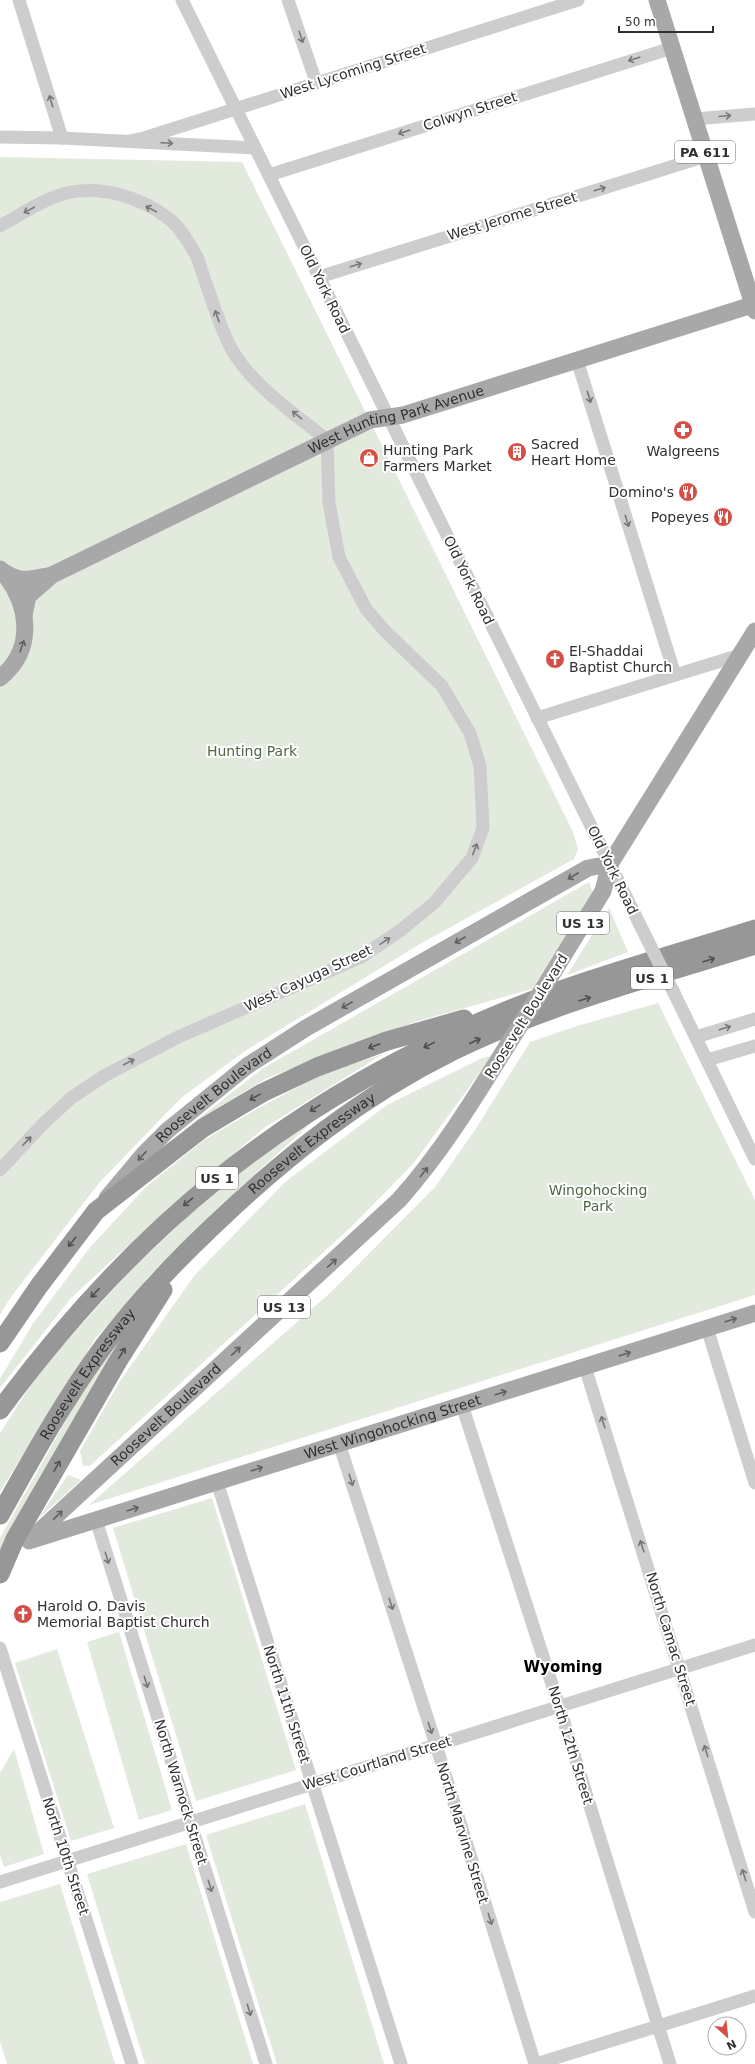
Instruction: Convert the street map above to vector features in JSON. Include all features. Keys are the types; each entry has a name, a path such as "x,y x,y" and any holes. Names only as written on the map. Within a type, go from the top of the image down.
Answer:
{"highway":[{"name":"Roosevelt Expressway","path":"0,1410 54,1340 114,1272 182,1208 252,1151 329,1100 407,1056 490,1017 533,1000 755,929"},
{"name":"Roosevelt Expressway","path":"0,1515 52,1424 102,1347 131,1312 192,1246 285,1160 317,1134 418,1069 496,1032 549,1012 755,946"},
{"name":"US 1","path":"96,1211 203,1128 290,1079 317,1067 387,1041 533,1000"},
{"name":"Roosevelt Boulevard","path":"0,1343 39,1286 96,1211"},
{"name":"US 1","path":"0,1574 15,1539 118,1361 192,1246"}],"main road":[{"name":"PA 611","path":"657,0 754,307"},
{"name":"West Hunting Park Avenue","path":"24,615 28,596 52,575 370,420 403,415 577,360 754,307"},
{"name":"West Hunting Park Avenue","path":"1,570 13,578 20,580 52,575"},
{"name":"West Hunting Park Avenue","path":"0,678 16,661 23,647 26,635 24,615 17,596 1,570"},
{"name":"US 13","path":"610,864 748,652 755,631"},
{"name":"Roosevelt Boulevard","path":"0,1578 14,1558 29,1541 399,1200 422,1174 448,1139 508,1046 603,891 610,864 588,868 274,1047 219,1086 168,1130 120,1180 96,1211"},
{"name":"West Wingohocking Street","path":"29,1541 755,1313"}],"street":[{"path":"19,0 62,138"},
{"name":"Old York Road","path":"182,0 755,1159"},
{"path":"288,0 316,82"},
{"name":"West Lycoming Street","path":"128,141 144,138 316,82 578,0"},
{"name":"Colwyn Street","path":"268,175 672,48"},
{"path":"694,118 755,114"},
{"name":"West Lycoming Street","path":"0,137 62,138 255,148"},
{"name":"West Jerome Street","path":"319,277 706,156"},
{"path":"0,226 47,201 65,194 99,190 128,197 169,219 184,234 197,259 220,322 232,348 243,366 274,396 327,440"},
{"path":"577,360 675,675"},
{"name":"West Cayuga Street","path":"0,1170 42,1125 71,1098 104,1076 176,1038 361,957 401,930 434,903 472,858 483,828 480,766 470,733 442,686 385,631 366,609 339,557 328,503 327,440"},
{"path":"537,718 748,652"},
{"path":"696,1037 755,1019"},
{"path":"707,1060 755,1046"},
{"path":"707,1328 755,1482"},
{"name":"North Camac Street","path":"585,1367 755,1912"},
{"name":"North 12th Street","path":"462,1405 559,1706 670,2064"},
{"name":"North Marvine Street","path":"339,1443 536,2064"},
{"name":"North 11th Street","path":"217,1482 401,2064"},
{"name":"North Warnock Street","path":"96,1520 266,2064"},
{"name":"West Courtland Street","path":"0,1882 755,1645"},
{"name":"North 10th Street","path":"0,1648 132,2064"},
{"path":"536,2064 755,1996"}],"green space":[{"name":"Hunting Park","path":"0,157 242,162 573,832 578,849 574,859 420,944 245,1051 181,1098 99,1183 11,1297 0,1315"},
{"path":"589,882 593,893 532,989 415,1022 265,1079 193,1123 262,1069"},
{"path":"609,908 628,952 567,975"},
{"name":"Wingohocking Park","path":"658,1003 755,1200 755,1295 89,1505 331,1292 435,1187 475,1130 530,1042 577,1026"},
{"path":"383,1054 264,1128 170,1207 71,1298 0,1388 0,1379 32,1325 91,1246 147,1186 204,1140 255,1110 324,1073"},
{"path":"492,1056 413,1164 351,1227 90,1466 83,1466 80,1451 120,1381 194,1276 285,1182 387,1105 482,1058"},
{"path":"318,1117 224,1202 152,1273 95,1339 0,1492 0,1433 42,1368 132,1269 225,1182"},
{"path":"154,1298 0,1558 0,1538 87,1383"},
{"path":"68,1475 81,1480 38,1519"},
{"path":"212,1498 296,1770 196,1801 113,1528"},
{"path":"119,1632 172,1810 139,1820 87,1642"},
{"path":"57,1649 114,1828 71,1841 15,1663"},
{"path":"14,1749 44,1854 4,1867 0,1855 0,1773"},
{"path":"305,1804 384,2064 277,2064 206,1835"},
{"path":"186,1844 253,2064 145,2064 87,1874"},
{"path":"60,1884 115,2064 7,2064 0,2041 0,1902"}],"place":[{"name":"Walgreens","path":"683,430"},
{"name":"Sacred Heart Home","path":"517,452"},
{"name":"Hunting Park Farmers Market","path":"369,458"},
{"name":"Domino's","path":"688,492"},
{"name":"Popeyes","path":"723,517"},
{"name":"El-Shaddai Baptist Church","path":"555,659"},
{"name":"Harold O. Davis Memorial Baptist Church","path":"23,1614"}],"district":[{"name":"Wyoming","path":"563,1667"}]}
